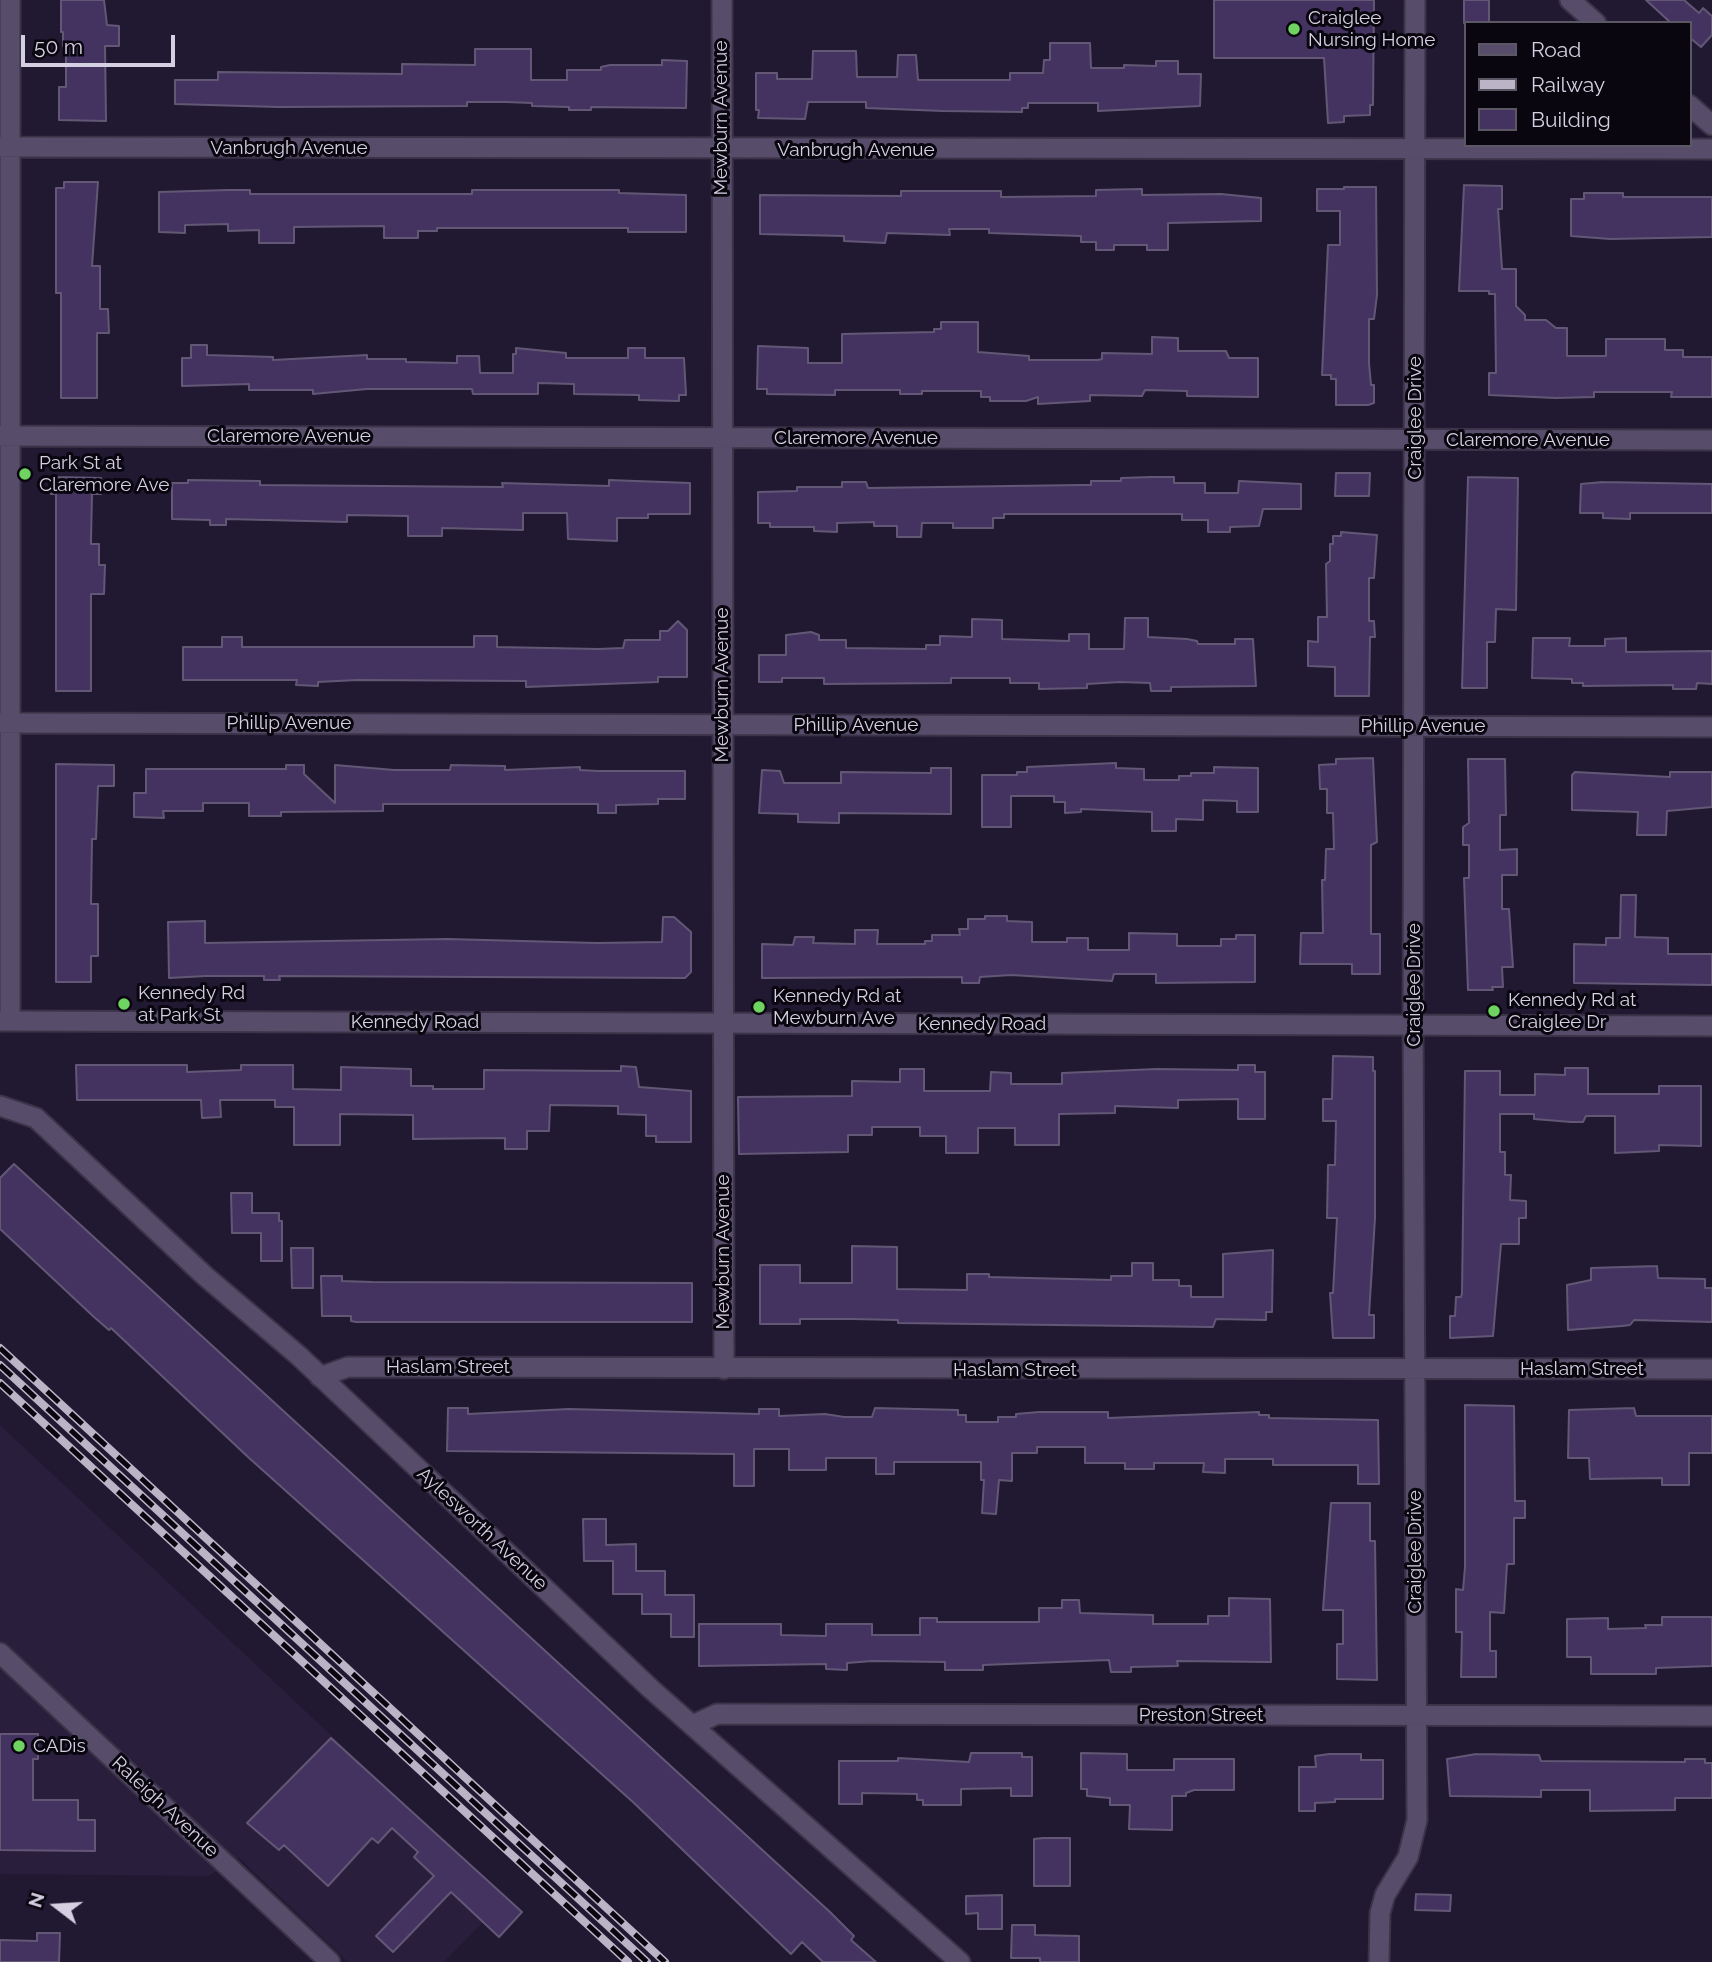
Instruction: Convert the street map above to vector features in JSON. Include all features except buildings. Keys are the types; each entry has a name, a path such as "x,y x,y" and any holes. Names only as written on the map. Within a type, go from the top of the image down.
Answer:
{"street":[{"path":"5,1021 5,147 10,0"},
{"name":"Mewburn Avenue","path":"722,0 721,1023 724,1369"},
{"name":"Craiglee Drive","path":"1380,1962 1380,1913 1385,1895 1408,1857 1417,1820 1413,1025 1415,0"},
{"path":"1570,0 1594,21"},
{"path":"1691,107 1712,125"},
{"name":"Vanbrugh Avenue","path":"5,147 721,150 1712,149"},
{"name":"Claremore Avenue","path":"4,436 1712,440"},
{"name":"Phillip Avenue","path":"5,723 1712,727"},
{"name":"Kennedy Road","path":"5,1021 1712,1026"},
{"name":"Aylesworth Avenue","path":"0,1106 36,1118 205,1276 320,1377 651,1689 960,1962"},
{"name":"Haslam Street","path":"320,1377 348,1367 1712,1369"},
{"name":"Raleigh Avenue","path":"0,1653 330,1962"},
{"name":"Preston Street","path":"693,1725 717,1714 1712,1716"}],"shaded area":[{"path":"0,1425 506,1899 444,1962 348,1962 239,1858 208,1876 0,1874"}],"railway":[{"path":"0,1348 665,1962"},
{"path":"0,1365 647,1962"},
{"path":"0,1383 628,1962"}],"place":[{"name":"Craiglee Nursing Home","path":"1294,29"},
{"name":"Park St at Claremore Ave","path":"25,474"},
{"name":"Kennedy Rd at Park St","path":"124,1004"},
{"name":"Kennedy Rd at Mewburn Ave","path":"759,1007"},
{"name":"Kennedy Rd at Craiglee Dr","path":"1494,1011"},
{"name":"CADis","path":"19,1746"}]}
